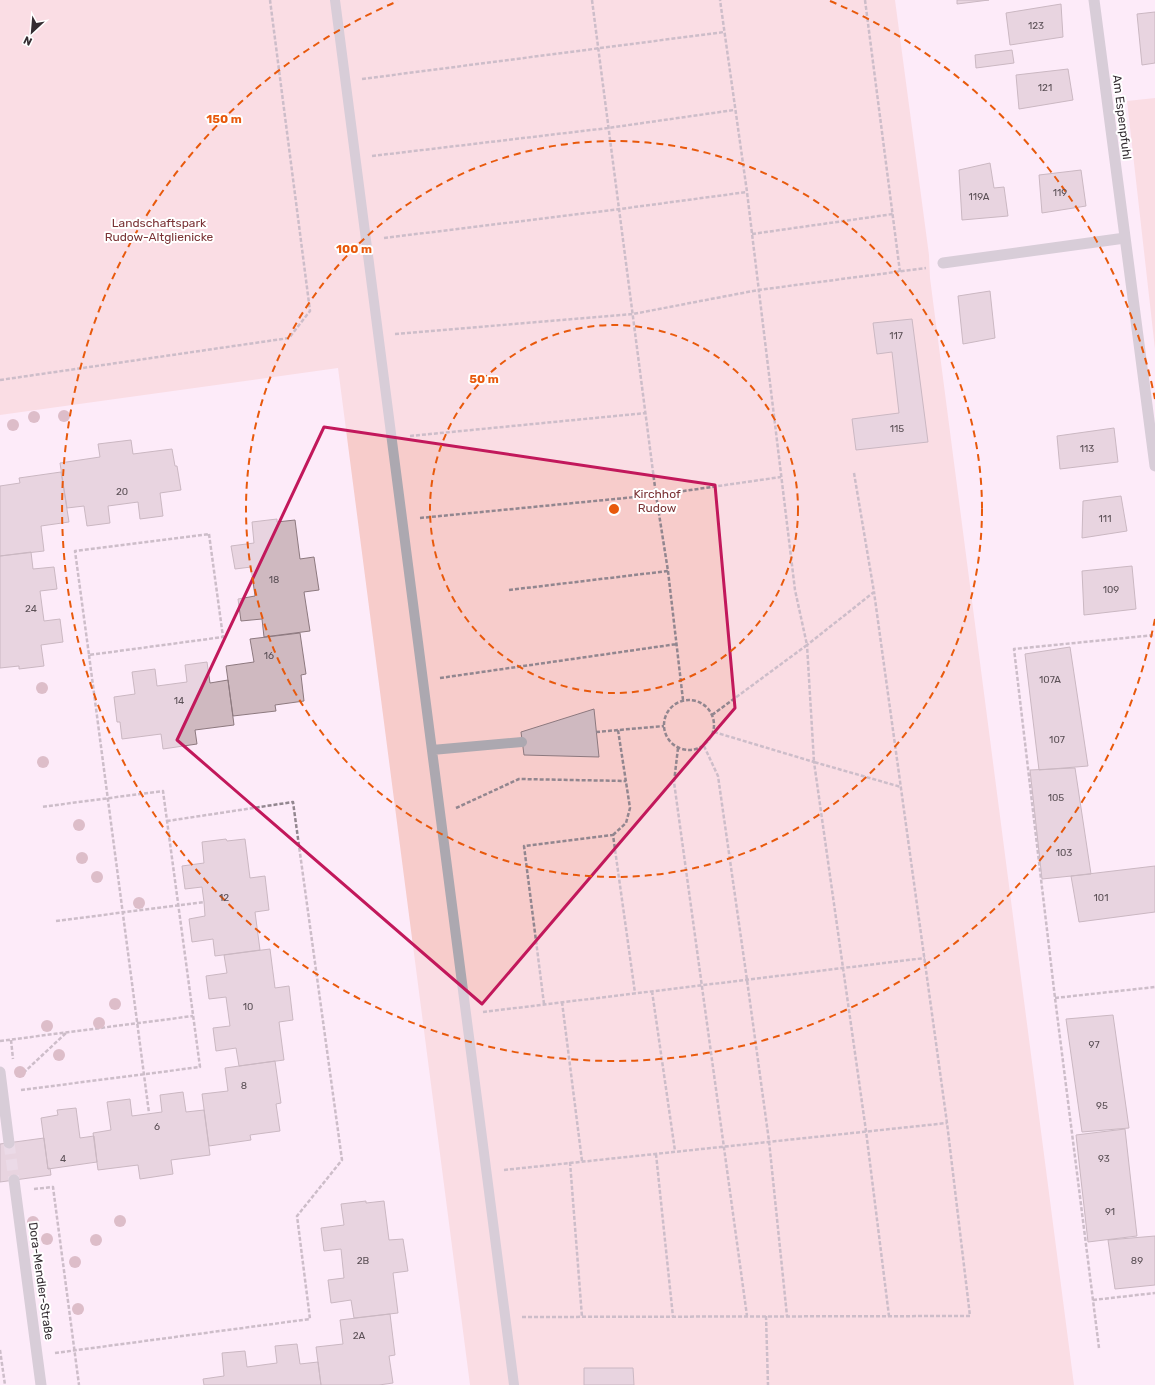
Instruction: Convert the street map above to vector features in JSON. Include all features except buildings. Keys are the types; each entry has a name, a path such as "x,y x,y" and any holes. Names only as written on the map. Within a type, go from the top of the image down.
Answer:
{"street":[{"name":"Am Espenpfuhl","path":"1094,0 1155,466"},
{"path":"943,264 1125,238"},
{"path":"0,1072 9,1143"},
{"name":"Dora-Mendler-Straße","path":"15,1186 41,1385"}],"lane":[{"path":"335,0 514,1385"},
{"path":"432,750 522,742"}],"path":[{"path":"0,380 289,338 310,312 270,0"},
{"path":"592,0 656,495 668,571 683,700"},
{"path":"720,0 734,110 747,192 795,590 806,645 814,762 866,1131 889,1316"},
{"path":"865,0 900,272"},
{"path":"346,81 724,32"},
{"path":"356,158 608,128 734,110"},
{"path":"367,240 747,192"},
{"path":"752,234 893,214"},
{"path":"379,336 633,314 758,290 900,272 943,264"},
{"path":"392,438 646,413"},
{"path":"506,1317 970,1316 947,1123 925,958 874,592 854,472"},
{"path":"402,519 656,495 781,477"},
{"path":"89,655 223,637 209,534 75,551 149,1113"},
{"path":"509,590 668,571"},
{"path":"712,714 806,645 874,592"},
{"path":"1099,1348 1055,998 1014,649 1155,635"},
{"path":"423,681 677,644"},
{"path":"683,700 692,700 701,703 708,708 712,714 714,732 710,740 704,746 695,750 678,748 670,742 666,735 664,718 668,710 683,700"},
{"path":"596,732 664,726"},
{"path":"544,1004 524,846 613,835 626,823 630,808 618,730"},
{"path":"714,732 901,787"},
{"path":"704,746 718,776 769,1141 787,1316"},
{"path":"678,748 674,782 747,1316"},
{"path":"441,815 519,779 626,781"},
{"path":"3,1092 200,1067 164,791 41,807"},
{"path":"37,1355 310,1319 297,1216 342,1160 293,802 167,821"},
{"path":"613,835 635,993"},
{"path":"56,921 204,902"},
{"path":"466,1014 925,958"},
{"path":"1055,998 1155,987"},
{"path":"652,991 675,1151"},
{"path":"562,1002 582,1161"},
{"path":"0,1041 193,1016"},
{"path":"16,1080 67,1032"},
{"path":"487,1171 947,1123"},
{"path":"656,1154 673,1317"},
{"path":"570,1162 582,1317"},
{"path":"15,1186 53,1187 79,1385"},
{"path":"1093,1300 1155,1293"},
{"path":"766,1316 768,1385"},
{"path":"0,1350 5,1385"}],"highlighted area":[{"path":"324,427 715,485 735,708 482,1004 177,740"}],"green space":[{"name":"Kirchhof Rudow","path":"0,0 895,0 1074,1385 470,1385 338,368 0,415"},
{"path":"1155,98 1155,349 1127,101"}],"tunnel":[{"path":"9,1143 14,1180"}],"park label":[{"name":"Landschaftspark Rudow-Altglienicke","path":"159,230"}]}
